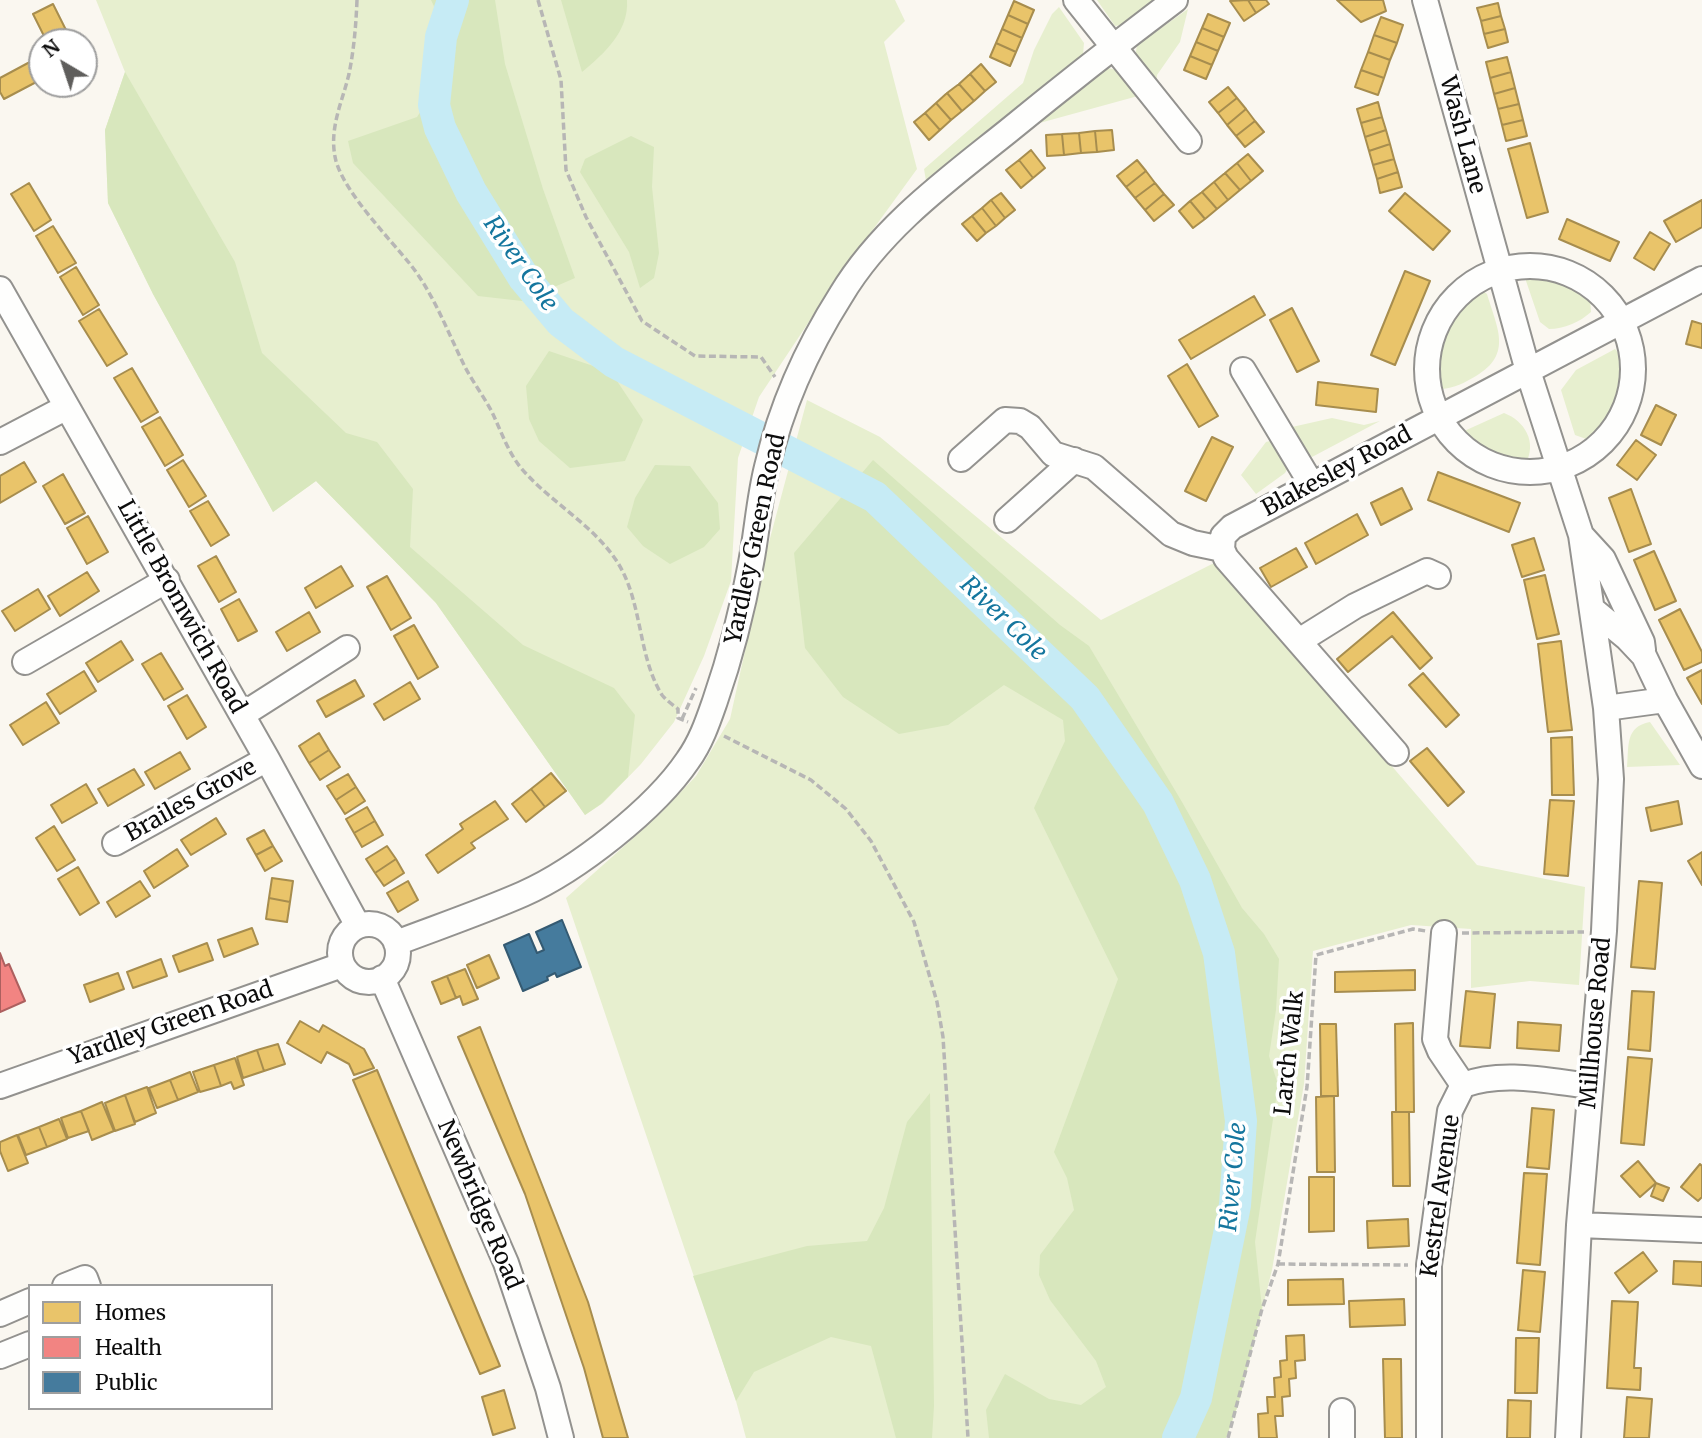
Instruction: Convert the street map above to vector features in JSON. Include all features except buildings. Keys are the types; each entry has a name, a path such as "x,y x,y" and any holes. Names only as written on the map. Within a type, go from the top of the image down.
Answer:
{"street":[{"path":"1076,0 1189,141"},
{"name":"Yardley Green Road","path":"396,943 525,893 586,856 626,826 688,760 705,729 733,650 766,468 782,417 810,350 842,293 883,238 968,163 1175,0"},
{"name":"Wash Lane","path":"1425,0 1528,371 1581,535 1592,609"},
{"path":"1520,266 1562,270 1581,278 1598,290 1623,320 1634,362 1633,382 1624,411 1608,437 1594,451 1558,469 1513,471 1491,465 1471,455 1454,440 1438,418 1427,383 1430,342 1437,322 1463,290 1480,278 1499,270 1520,266"},
{"name":"Blakesley Road","path":"1222,548 1223,536 1232,527 1702,279"},
{"name":"Little Bromwich Road","path":"0,289 167,580 358,926"},
{"path":"1243,370 1312,485"},
{"path":"0,442 67,407"},
{"path":"961,458 1005,420 1020,421 1030,427 1053,454 1094,467 1171,534 1193,543 1222,548 1226,558 1396,753"},
{"path":"1007,520 1074,460"},
{"path":"1581,535 1603,559 1642,642 1644,656"},
{"path":"1299,640 1355,606 1427,571 1438,576"},
{"path":"25,662 167,580"},
{"path":"1592,609 1644,656 1702,766"},
{"name":"Millhouse Road","path":"1568,1438 1579,1225 1604,931 1611,779 1606,708 1592,609"},
{"path":"242,715 347,648"},
{"path":"1606,708 1665,700"},
{"name":"Brailes Grove","path":"116,843 267,759"},
{"path":"374,925 385,929 392,934 396,943 394,966 375,981 360,980 350,975 342,965 341,946 344,937 358,926 374,925"},
{"path":"1444,933 1435,1039 1463,1085"},
{"name":"Yardley Green Road","path":"0,1086 342,965"},
{"name":"Newbridge Road","path":"382,978 506,1263 548,1388 561,1438"},
{"name":"Kestrel Avenue","path":"1429,1438 1429,1265 1450,1111 1463,1085 1481,1078 1505,1077 1590,1086"},
{"path":"1579,1225 1702,1230"},
{"path":"70,1284 85,1278 87,1284"},
{"path":"0,1314 28,1302"},
{"path":"0,1356 28,1345"},
{"path":"1342,1411 1342,1438"}],"path":[{"path":"538,0 561,80 566,170 586,217 642,321 695,356 761,358 781,384"},
{"name":"Larch Walk","path":"1228,1438 1262,1309 1278,1264 1307,1087 1316,955 1413,929 1444,933 1604,931"},
{"path":"1278,1264 1429,1265"}],"green space":[{"path":"96,0 895,0 905,21 884,42 917,169 840,275 759,397 738,458 731,581 704,656 674,722 641,764 603,803 585,815 436,603 316,481 273,512 153,294 108,203 105,130 125,72"},
{"path":"431,0 495,0 505,64 543,189 575,278 522,301 478,296 353,163 348,141 417,117 444,75 445,29"},
{"path":"561,0 627,0 627,11 620,31 607,49 582,72"},
{"path":"1097,0 1160,0 1128,24 1115,26"},
{"path":"1059,7 1084,43 1083,55 927,187 924,169 1023,83 1034,50 1052,14"},
{"path":"1188,9 1180,42 1157,75 1156,89 1135,58 1137,45"},
{"path":"1108,68 1117,70 1138,96 1036,124"},
{"path":"125,72 235,262 262,353 346,433 377,442 413,489 410,547 523,645 614,688 635,715 628,777 601,804 585,815 436,603 316,481 273,512 153,294 108,203 105,130"},
{"path":"631,136 654,147 652,187 659,253 654,278 640,288 629,252 580,172 585,159"},
{"path":"1524,275 1556,281 1590,297 1591,312 1571,324 1549,329 1540,322"},
{"path":"1483,291 1487,294 1498,329 1495,359 1488,368 1472,379 1441,389 1433,368 1442,337 1460,310"},
{"path":"1615,349 1624,358 1620,394 1614,416 1600,434 1589,440 1575,435 1561,390 1576,370"},
{"path":"549,351 611,372 643,420 625,461 570,468 539,441 529,419 526,386"},
{"path":"807,400 880,437 1101,620 1216,562 1477,865 1585,887 1579,985 1530,981 1471,988 1471,929 1411,925 1313,951 1304,1084 1272,1270 1238,1405 1226,1438 746,1438 736,1401 566,898 659,815 696,776 730,719 769,542"},
{"path":"1504,413 1518,421 1527,433 1530,447 1526,463 1499,459 1462,432"},
{"path":"1332,418 1364,425 1380,421 1312,457 1292,427"},
{"path":"1274,440 1290,464 1285,473 1256,494 1241,475 1266,442"},
{"path":"873,460 1060,625 1089,646 1242,908 1264,934 1279,959 1276,1010 1269,1056 1278,1085 1255,1242 1262,1309 1238,1405 1226,1438 989,1438 986,1410 1005,1374 1049,1399 1081,1405 1106,1387 1096,1361 1050,1300 1039,1275 1040,1255 1074,1210 1067,1178 1054,1152 1118,979 1034,808 1065,741 1063,720 1004,685 948,725 899,734 843,697 805,648 794,553"},
{"path":"655,465 690,466 718,503 720,529 704,547 670,564 643,546 627,527 635,498"},
{"path":"1650,722 1680,765 1627,767 1632,733 1642,724"},
{"path":"930,1093 934,1406 932,1438 896,1438 871,1346 831,1337 754,1372 736,1401 693,1276 807,1246 867,1241 884,1208 907,1122"}],"waterway":[{"name":"River Cole","path":"453,0 441,37 434,105 440,128 471,192 524,278 561,322 614,362 875,497 1085,698 1158,803 1195,880 1219,953 1241,1121 1235,1205 1196,1398 1178,1438"}]}
